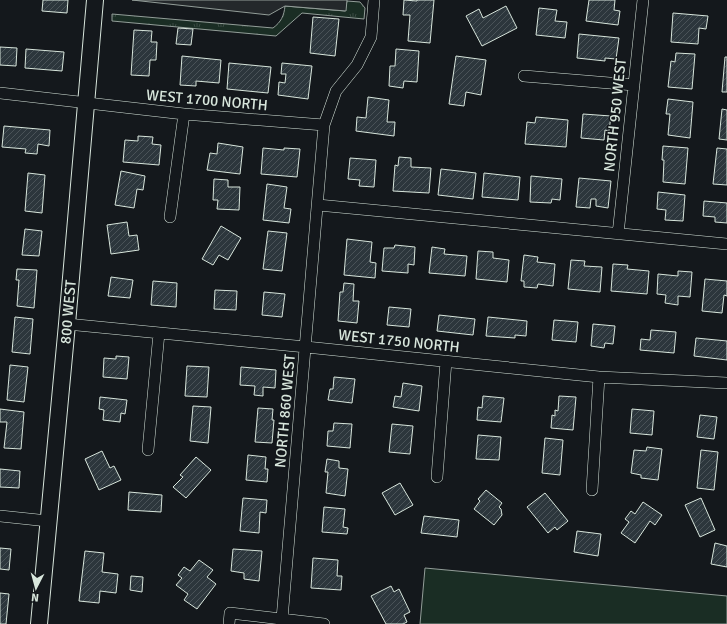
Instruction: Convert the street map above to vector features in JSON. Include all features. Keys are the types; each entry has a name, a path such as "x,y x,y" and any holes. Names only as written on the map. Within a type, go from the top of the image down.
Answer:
{"street":[{"name":"800 WEST","path":"39,624 95,0"},
{"name":"NORTH 860 WEST","path":"282,619 324,125 336,91 357,65 371,37 374,0"},
{"name":"NORTH 950 WEST","path":"618,234 643,0"},
{"path":"524,76 634,85"},
{"name":"WEST 1700 NORTH","path":"0,93 184,114 324,125"},
{"path":"170,217 184,114"},
{"path":"318,205 727,244"},
{"name":"WEST 1750 NORTH","path":"67,324 599,377 727,383"},
{"path":"148,450 159,333"},
{"path":"437,478 446,361"},
{"path":"592,490 599,377"},
{"path":"0,516 48,521"},
{"path":"229,624 230,613 324,624"}],"green space":[{"path":"347,1 360,2 365,8 364,19 302,13 276,36 112,21 112,14 273,28 282,18 285,6 345,11"},
{"path":"425,568 727,596 727,624 420,624"}],"shaded area":[{"path":"132,0 347,0 346,11 285,6 269,15"}],"building":[{"path":"43,0 68,0 67,13 42,11"},
{"path":"404,0 434,0 430,43 408,41 410,15 403,15"},
{"path":"589,0 615,0 614,10 620,11 618,25 586,21"},
{"path":"506,6 517,28 482,46 466,16 479,9 483,18"},
{"path":"539,8 557,10 555,21 567,22 565,38 536,35"},
{"path":"673,13 708,16 706,29 699,28 698,44 671,42"},
{"path":"313,17 339,19 335,56 310,53"},
{"path":"178,28 193,29 191,45 176,44"},
{"path":"134,30 152,31 151,42 157,42 156,60 150,60 149,76 131,75"},
{"path":"579,34 619,38 616,59 605,58 605,61 577,58"},
{"path":"0,47 17,48 16,66 0,65"},
{"path":"26,49 64,52 62,71 25,68"},
{"path":"396,49 419,51 417,82 404,81 403,88 389,86 390,66 395,66"},
{"path":"676,53 695,54 692,89 668,87 671,61 675,62"},
{"path":"182,56 221,60 219,83 196,81 196,86 180,85"},
{"path":"456,56 486,60 481,95 466,92 464,106 449,104"},
{"path":"725,57 727,57 727,92 722,92"},
{"path":"229,63 271,67 268,93 227,89"},
{"path":"282,63 312,66 308,99 278,95 279,82 285,83 286,74 281,74"},
{"path":"368,97 389,100 387,122 395,122 394,136 356,131 357,117 366,118"},
{"path":"668,99 693,102 690,138 668,135 670,114 666,114"},
{"path":"722,109 727,110 727,140 719,139"},
{"path":"583,114 611,116 609,131 605,130 604,140 581,138"},
{"path":"536,117 568,120 566,147 525,144 527,122 535,123"},
{"path":"4,126 50,130 49,146 38,144 37,154 25,153 26,149 2,147"},
{"path":"138,136 153,137 152,144 161,145 159,165 123,162 125,140 138,141"},
{"path":"218,143 243,147 240,174 207,170 210,153 217,154"},
{"path":"663,146 688,148 685,184 663,182"},
{"path":"263,148 284,150 284,148 300,149 297,177 261,174"},
{"path":"717,148 727,149 727,185 713,184"},
{"path":"399,157 411,158 411,167 431,168 429,193 393,191 395,165 398,166"},
{"path":"350,158 376,160 374,187 359,186 360,180 348,179"},
{"path":"441,169 476,173 473,199 438,195"},
{"path":"121,171 145,176 143,190 137,189 134,208 115,205"},
{"path":"28,173 45,175 42,213 25,211"},
{"path":"484,173 520,177 518,200 482,197"},
{"path":"531,176 562,179 560,200 552,199 551,203 530,202"},
{"path":"579,178 611,181 608,208 596,206 596,199 591,199 590,208 576,207"},
{"path":"214,179 228,180 228,187 240,187 239,210 217,209 218,200 213,200"},
{"path":"267,184 287,187 284,208 291,209 289,223 263,220"},
{"path":"658,192 685,195 683,221 665,220 666,210 657,209"},
{"path":"704,201 727,203 727,223 715,222 715,217 703,216"},
{"path":"127,222 129,236 137,235 139,250 111,254 107,225"},
{"path":"221,226 241,238 228,260 219,255 213,265 202,259"},
{"path":"25,229 42,231 39,256 22,255"},
{"path":"268,231 287,233 282,271 263,269"},
{"path":"347,239 372,242 370,262 376,263 375,278 344,275"},
{"path":"395,245 415,247 414,265 408,264 408,273 382,271 384,248 394,248"},
{"path":"432,247 445,249 444,254 467,256 465,276 429,273"},
{"path":"478,251 493,252 493,258 509,260 507,282 476,279"},
{"path":"524,255 538,257 537,262 555,264 553,286 538,284 537,288 524,287 524,281 521,281"},
{"path":"571,260 585,261 584,266 602,267 600,292 568,289"},
{"path":"613,264 628,265 627,269 649,271 647,294 611,291"},
{"path":"17,269 37,270 34,308 17,306 19,280 16,280"},
{"path":"678,271 692,272 690,297 678,296 678,305 665,303 666,295 657,294 658,274 678,276"},
{"path":"111,277 133,280 130,298 108,296"},
{"path":"705,279 727,281 727,296 724,295 722,313 702,311"},
{"path":"153,281 177,283 176,307 151,305"},
{"path":"344,283 354,284 353,301 359,301 357,323 338,321 340,292 343,292"},
{"path":"215,290 237,291 236,310 214,309"},
{"path":"264,292 285,294 282,317 262,315"},
{"path":"389,307 411,309 409,327 387,325"},
{"path":"439,315 475,319 473,335 437,331"},
{"path":"15,317 33,319 30,354 12,352"},
{"path":"488,317 527,321 526,336 515,335 515,338 486,336"},
{"path":"554,320 578,322 576,342 552,340"},
{"path":"593,324 615,326 613,344 605,343 604,348 591,346"},
{"path":"651,330 676,332 674,353 640,350 641,339 650,340"},
{"path":"696,338 727,341 727,360 694,356"},
{"path":"116,356 129,357 127,379 103,377 104,358 116,359"},
{"path":"10,365 28,367 24,402 7,400"},
{"path":"187,366 209,367 207,397 185,396"},
{"path":"241,367 276,370 275,388 263,387 263,396 254,395 255,386 240,385"},
{"path":"334,377 355,379 352,403 328,400 330,389 333,389"},
{"path":"403,383 422,386 419,411 393,407 395,396 401,397"},
{"path":"483,396 504,398 501,422 477,420 478,407 482,408"},
{"path":"559,396 576,397 573,430 551,428 552,415 555,416 555,410 558,411"},
{"path":"100,397 127,400 125,414 121,413 120,422 103,420 104,410 99,409"},
{"path":"193,406 211,407 208,443 190,441"},
{"path":"258,408 273,409 272,420 274,420 272,443 255,442"},
{"path":"0,409 24,412 21,449 4,448 7,422 0,422"},
{"path":"632,409 654,411 652,435 630,433"},
{"path":"700,415 717,417 714,439 697,437"},
{"path":"334,423 352,424 350,448 327,446 328,431 333,431"},
{"path":"392,424 413,426 410,454 389,452"},
{"path":"478,435 501,437 499,460 476,459"},
{"path":"545,438 563,440 560,475 542,473"},
{"path":"647,447 662,449 658,480 641,478 641,475 631,473 634,450 646,451"},
{"path":"701,450 718,452 714,490 697,488"},
{"path":"102,451 110,468 114,466 121,480 99,490 85,459"},
{"path":"248,455 266,457 265,469 268,469 267,482 246,480"},
{"path":"196,457 211,470 186,498 173,487 183,477 180,475"},
{"path":"327,459 339,461 339,468 348,469 345,496 326,493 328,472 325,472"},
{"path":"0,469 20,471 19,488 0,487"},
{"path":"400,483 413,505 395,515 382,493"},
{"path":"486,490 502,503 499,507 502,515 494,525 474,509 480,501 478,499"},
{"path":"129,492 162,495 161,512 128,510"},
{"path":"545,493 568,521 557,530 555,527 548,533 527,507"},
{"path":"243,498 267,500 266,513 260,512 259,533 240,531"},
{"path":"701,498 715,530 700,537 685,505"},
{"path":"643,502 662,515 655,525 650,521 635,543 621,533 629,522 625,519 631,511 635,514"},
{"path":"324,507 345,509 343,527 348,528 347,534 322,532"},
{"path":"424,516 459,520 457,537 421,533"},
{"path":"577,531 601,534 598,556 574,552"},
{"path":"715,543 727,546 727,567 711,564"},
{"path":"0,548 11,549 9,570 0,569"},
{"path":"233,549 262,551 259,581 244,579 244,573 231,571"},
{"path":"85,551 104,553 102,572 118,574 116,593 100,591 99,603 79,601"},
{"path":"313,558 338,560 337,576 342,576 341,590 311,588"},
{"path":"199,560 213,570 207,577 216,584 197,609 184,600 188,594 176,585 182,578 178,575 184,567 190,571"},
{"path":"131,576 143,577 142,592 130,590"},
{"path":"391,586 394,592 399,589 410,612 404,615 407,622 403,624 386,624 371,596"},
{"path":"0,593 9,594 6,624 0,624"}]}
